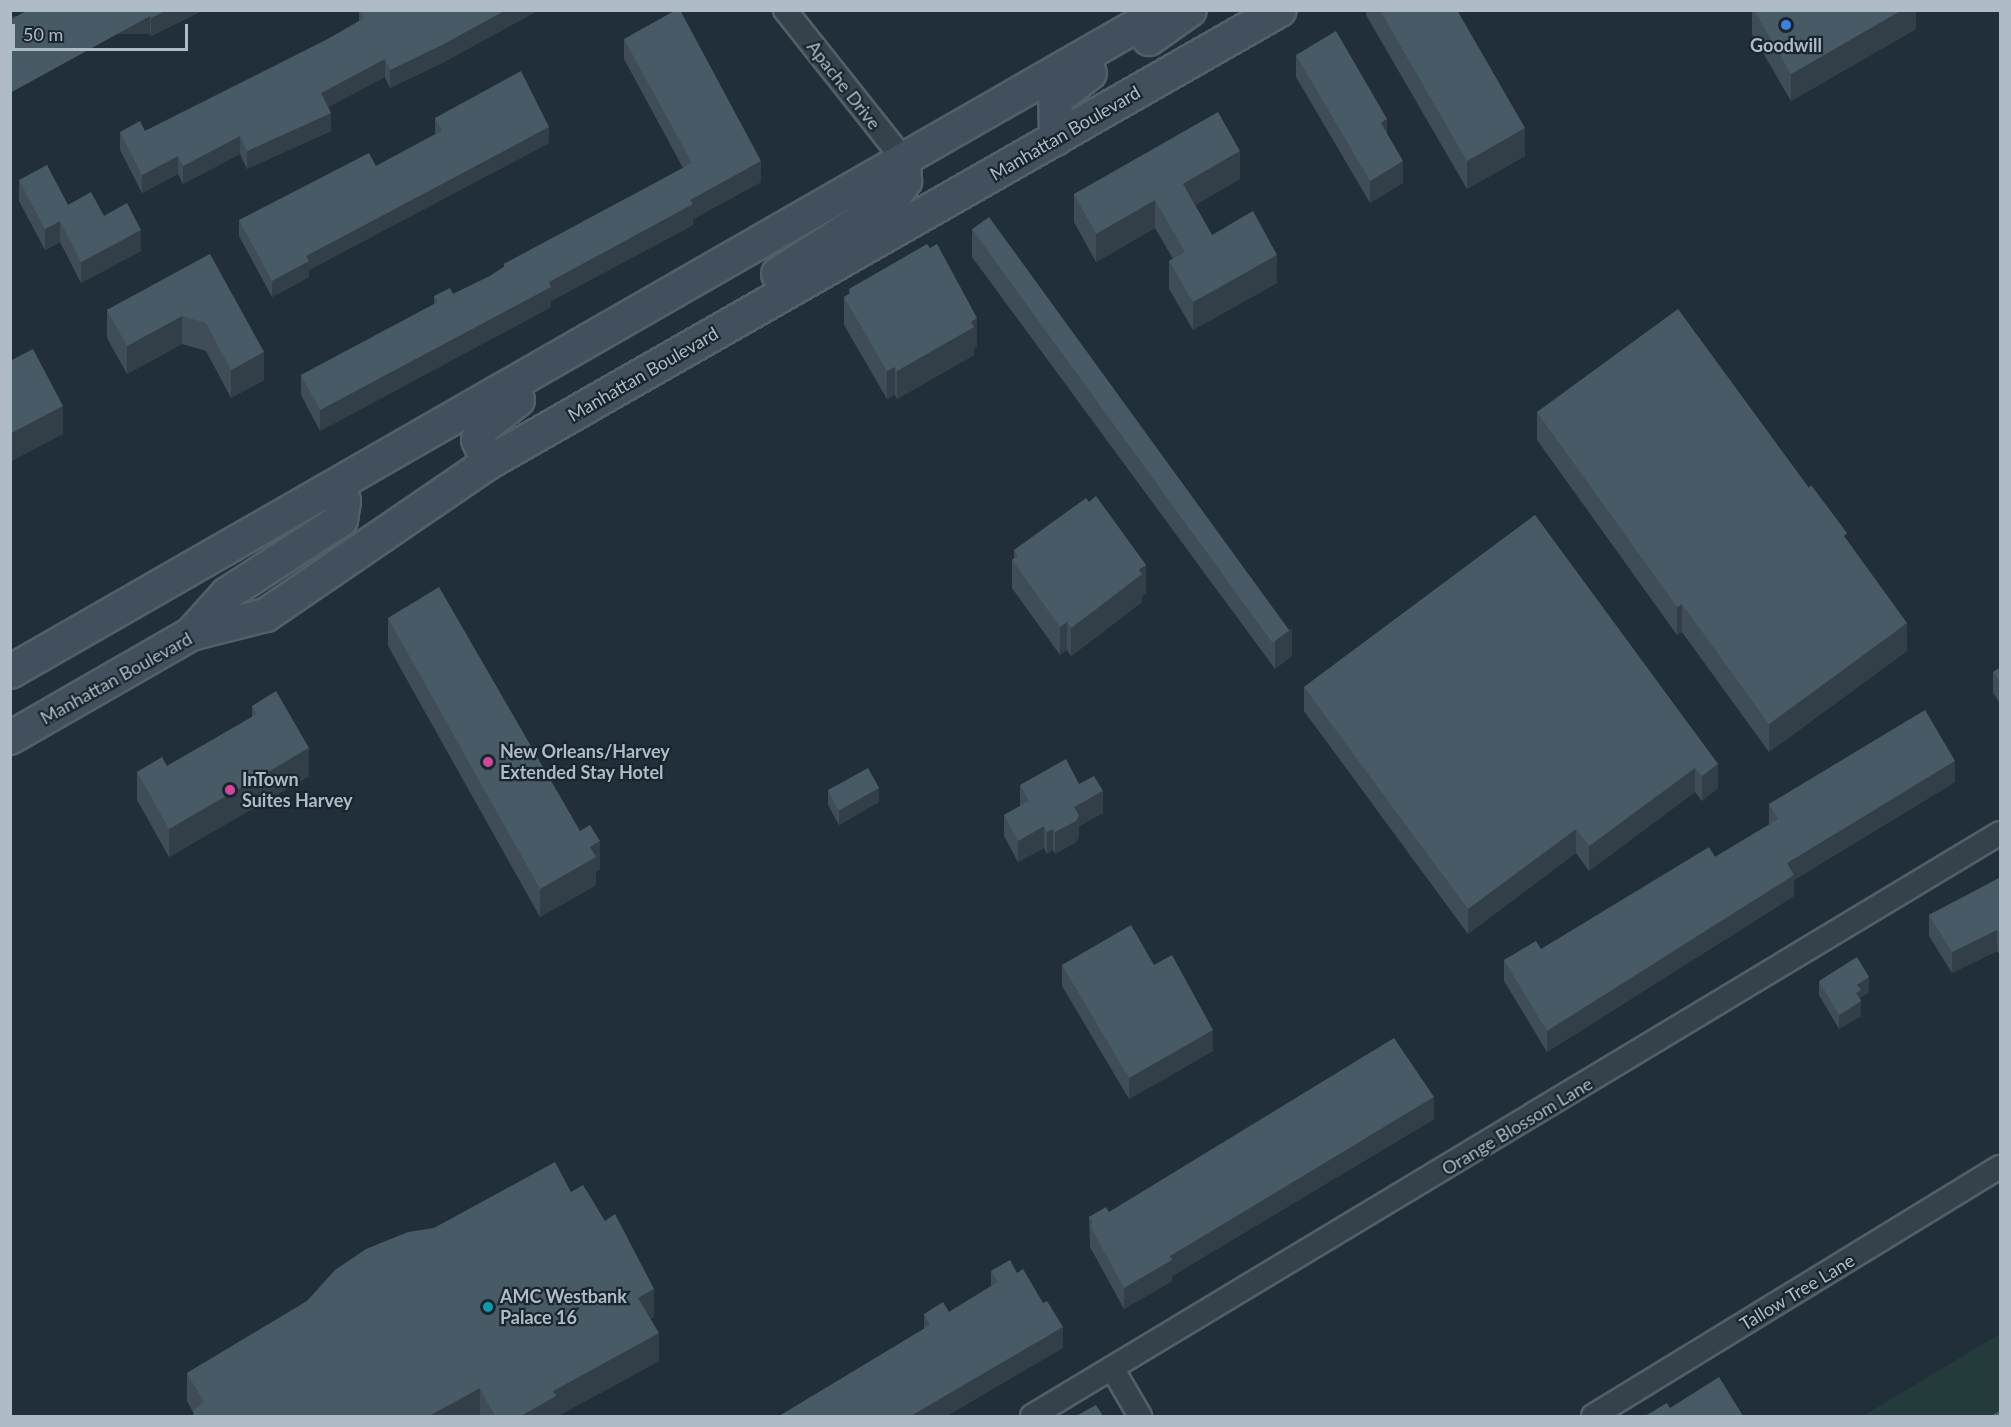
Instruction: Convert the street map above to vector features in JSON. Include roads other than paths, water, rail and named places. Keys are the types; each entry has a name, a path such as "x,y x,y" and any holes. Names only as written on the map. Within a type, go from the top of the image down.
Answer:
{"street":[{"name":"Apache Drive","path":"785,10 904,160"},
{"path":"10,672 1164,10"},
{"path":"1056,139 1053,111 1060,92 1190,10"},
{"name":"Manhattan Boulevard","path":"10,738 191,634 266,615 488,463 1280,10"},
{"path":"759,308 771,279 890,202 905,181 904,160"},
{"path":"488,463 478,440 487,423 615,341 623,320"},
{"path":"191,634 226,594 341,520 344,501 326,491"},
{"name":"Orange Blossom Lane","path":"1032,1416 1626,1062 2001,832"},
{"name":"Tallow Tree Lane","path":"1593,1416 2001,1167"},
{"path":"1112,1368 1140,1416"}],"place":[{"name":"Goodwill","path":"1786,25"},
{"name":"New Orleans/Harvey Extended Stay Hotel","path":"488,762"},
{"name":"InTown Suites Harvey","path":"230,790"},
{"name":"AMC Westbank Palace 16","path":"488,1307"}]}
